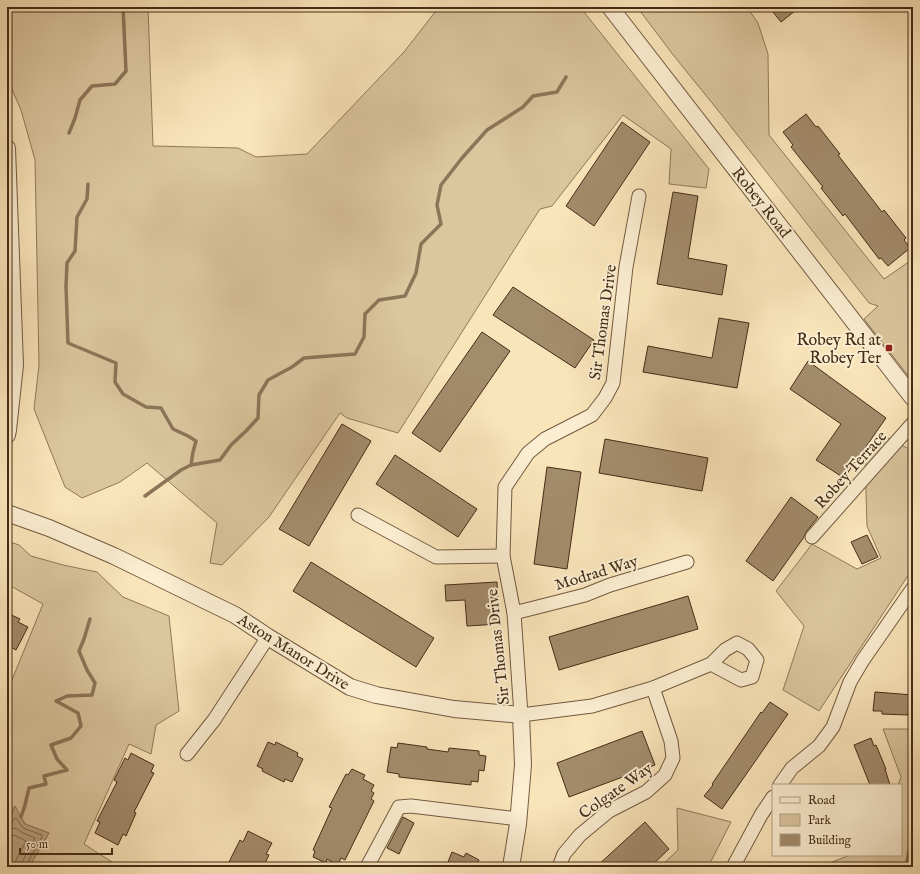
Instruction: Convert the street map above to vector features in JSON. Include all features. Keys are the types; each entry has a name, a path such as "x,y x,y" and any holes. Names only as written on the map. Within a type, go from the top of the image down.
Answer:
{"street":[{"name":"Robey Road","path":"610,7 913,398"},
{"path":"7,148 16,365 7,435"},
{"name":"Sir Thomas Drive","path":"521,715 514,613 503,556 505,487 528,452 545,439 592,415 605,398 613,383 626,267 639,196"},
{"name":"Robey Terrace","path":"812,537 913,423"},
{"name":"Aston Manor Drive","path":"7,513 49,528 122,560 235,615 350,688 376,695 454,710 521,715 592,706 653,688 711,664"},
{"path":"358,514 436,557 503,556"},
{"name":"Modrad Way","path":"514,613 586,595 610,585 687,562"},
{"path":"781,784 792,768 819,746 833,727 850,682 863,660 913,588"},
{"path":"186,754 214,720 268,637"},
{"name":"Colgate Way","path":"559,867 564,854 580,835 609,811 646,792 665,776 672,758 671,741 653,688"},
{"path":"511,867 518,819 522,765 521,715"},
{"path":"732,867 772,798"},
{"path":"367,867 399,807 411,806 518,819"}],"green space":[{"path":"7,7 148,7 153,146 238,148 256,157 307,154 404,52 439,7 580,7 709,169 706,188 669,184 671,149 623,115 552,206 540,209 398,433 347,418 340,413 269,517 222,565 210,563 217,523 147,463 120,482 82,498 65,487 34,409 39,365 35,160 21,110 7,78"},
{"path":"637,7 749,7 749,10 758,23 768,54 769,135 884,279 913,259 913,382 864,319 878,306 869,303"},
{"path":"886,437 913,451 913,568 819,711 783,690 804,626 776,591 812,544 857,569 881,558 867,526 865,458"},
{"path":"7,541 19,545 31,556 63,565 97,572 123,597 169,616 179,711 156,725 151,754 129,744 84,844 112,862 110,867 29,867 49,833 25,824 14,807 7,825 7,692 43,604 7,584"},
{"path":"883,729 913,729 913,867 818,867 848,856 902,856 902,784 898,784 901,777"},
{"path":"677,808 731,822 708,867 660,867 678,850"}],"water":[{"path":"15,806 25,824 49,833 29,867 7,867 7,825"}],"building":[{"path":"769,7 800,7 781,22"},
{"path":"806,114 816,127 818,126 840,154 838,155 882,212 884,210 906,238 904,240 910,248 888,266 881,258 879,259 845,214 843,216 821,188 823,187 791,147 793,145 783,132"},
{"path":"622,122 650,142 594,226 566,206"},
{"path":"673,192 698,196 688,258 727,265 722,295 657,284"},
{"path":"513,287 594,340 575,368 493,315"},
{"path":"719,318 749,323 737,388 643,372 648,346 712,358"},
{"path":"482,332 510,351 440,452 412,433"},
{"path":"808,361 886,418 844,478 816,460 841,424 790,389"},
{"path":"342,424 371,441 309,546 279,529"},
{"path":"605,439 708,458 702,491 599,473"},
{"path":"395,455 477,509 458,537 376,484"},
{"path":"547,467 581,472 567,569 534,564"},
{"path":"791,497 818,517 773,581 746,561"},
{"path":"867,535 878,557 862,564 851,542"},
{"path":"311,562 434,638 416,667 293,591"},
{"path":"497,582 499,624 467,626 465,600 446,601 445,585"},
{"path":"688,596 698,629 559,670 549,637"},
{"path":"7,613 20,619 18,622 28,627 16,650 7,645"},
{"path":"875,692 913,695 913,713 908,713 908,715 882,714 882,711 873,711"},
{"path":"770,702 788,714 722,809 704,796 713,785 712,784 761,712 762,713"},
{"path":"642,731 655,765 569,797 557,763"},
{"path":"871,738 874,746 876,745 886,769 890,784 870,784 854,745"},
{"path":"268,742 275,745 276,742 298,753 297,756 303,759 292,782 285,779 284,782 262,771 263,769 257,766"},
{"path":"398,743 427,747 427,749 448,752 449,748 479,751 479,755 486,756 484,771 479,770 478,782 471,781 471,785 399,777 399,774 387,772 391,747 397,748"},
{"path":"131,753 154,765 151,772 154,773 134,812 136,813 126,836 123,834 118,845 95,833 100,822 97,821 117,782 114,780 125,758 128,760"},
{"path":"352,769 365,775 363,779 374,785 371,791 374,793 371,799 374,801 345,860 341,858 338,865 327,859 326,863 313,857 315,851 313,850 332,808 329,807 346,774 348,775"},
{"path":"403,817 414,823 399,854 387,848"},
{"path":"645,822 669,849 650,867 596,867"},
{"path":"248,831 272,843 266,854 269,855 263,867 231,867 232,864 229,862 240,840 243,842"},
{"path":"452,852 464,857 466,853 479,860 477,864 484,867 446,867"}],"waterway":[{"path":"69,133 80,100 92,86 115,84 126,71 123,7"},
{"path":"145,496 181,470 191,465 220,460 231,445 258,418 259,395 268,380 292,367 304,358 355,354 364,337 365,314 379,300 405,296 416,273 421,244 441,224 437,205 441,185 462,158 487,130 523,107 533,96 557,92 566,77"},
{"path":"88,184 87,199 77,217 75,251 67,263 66,286 68,343 116,363 115,382 123,394 146,407 161,408 173,429 196,441 191,465"},
{"path":"21,817 29,788 46,784 44,776 67,770 57,759 51,745 71,738 81,726 78,713 56,701 67,696 92,695 95,683 87,670 79,651 90,619"},
{"path":"906,867 913,828"}],"place":[{"name":"Robey Rd at Robey Ter","path":"889,348"}]}
